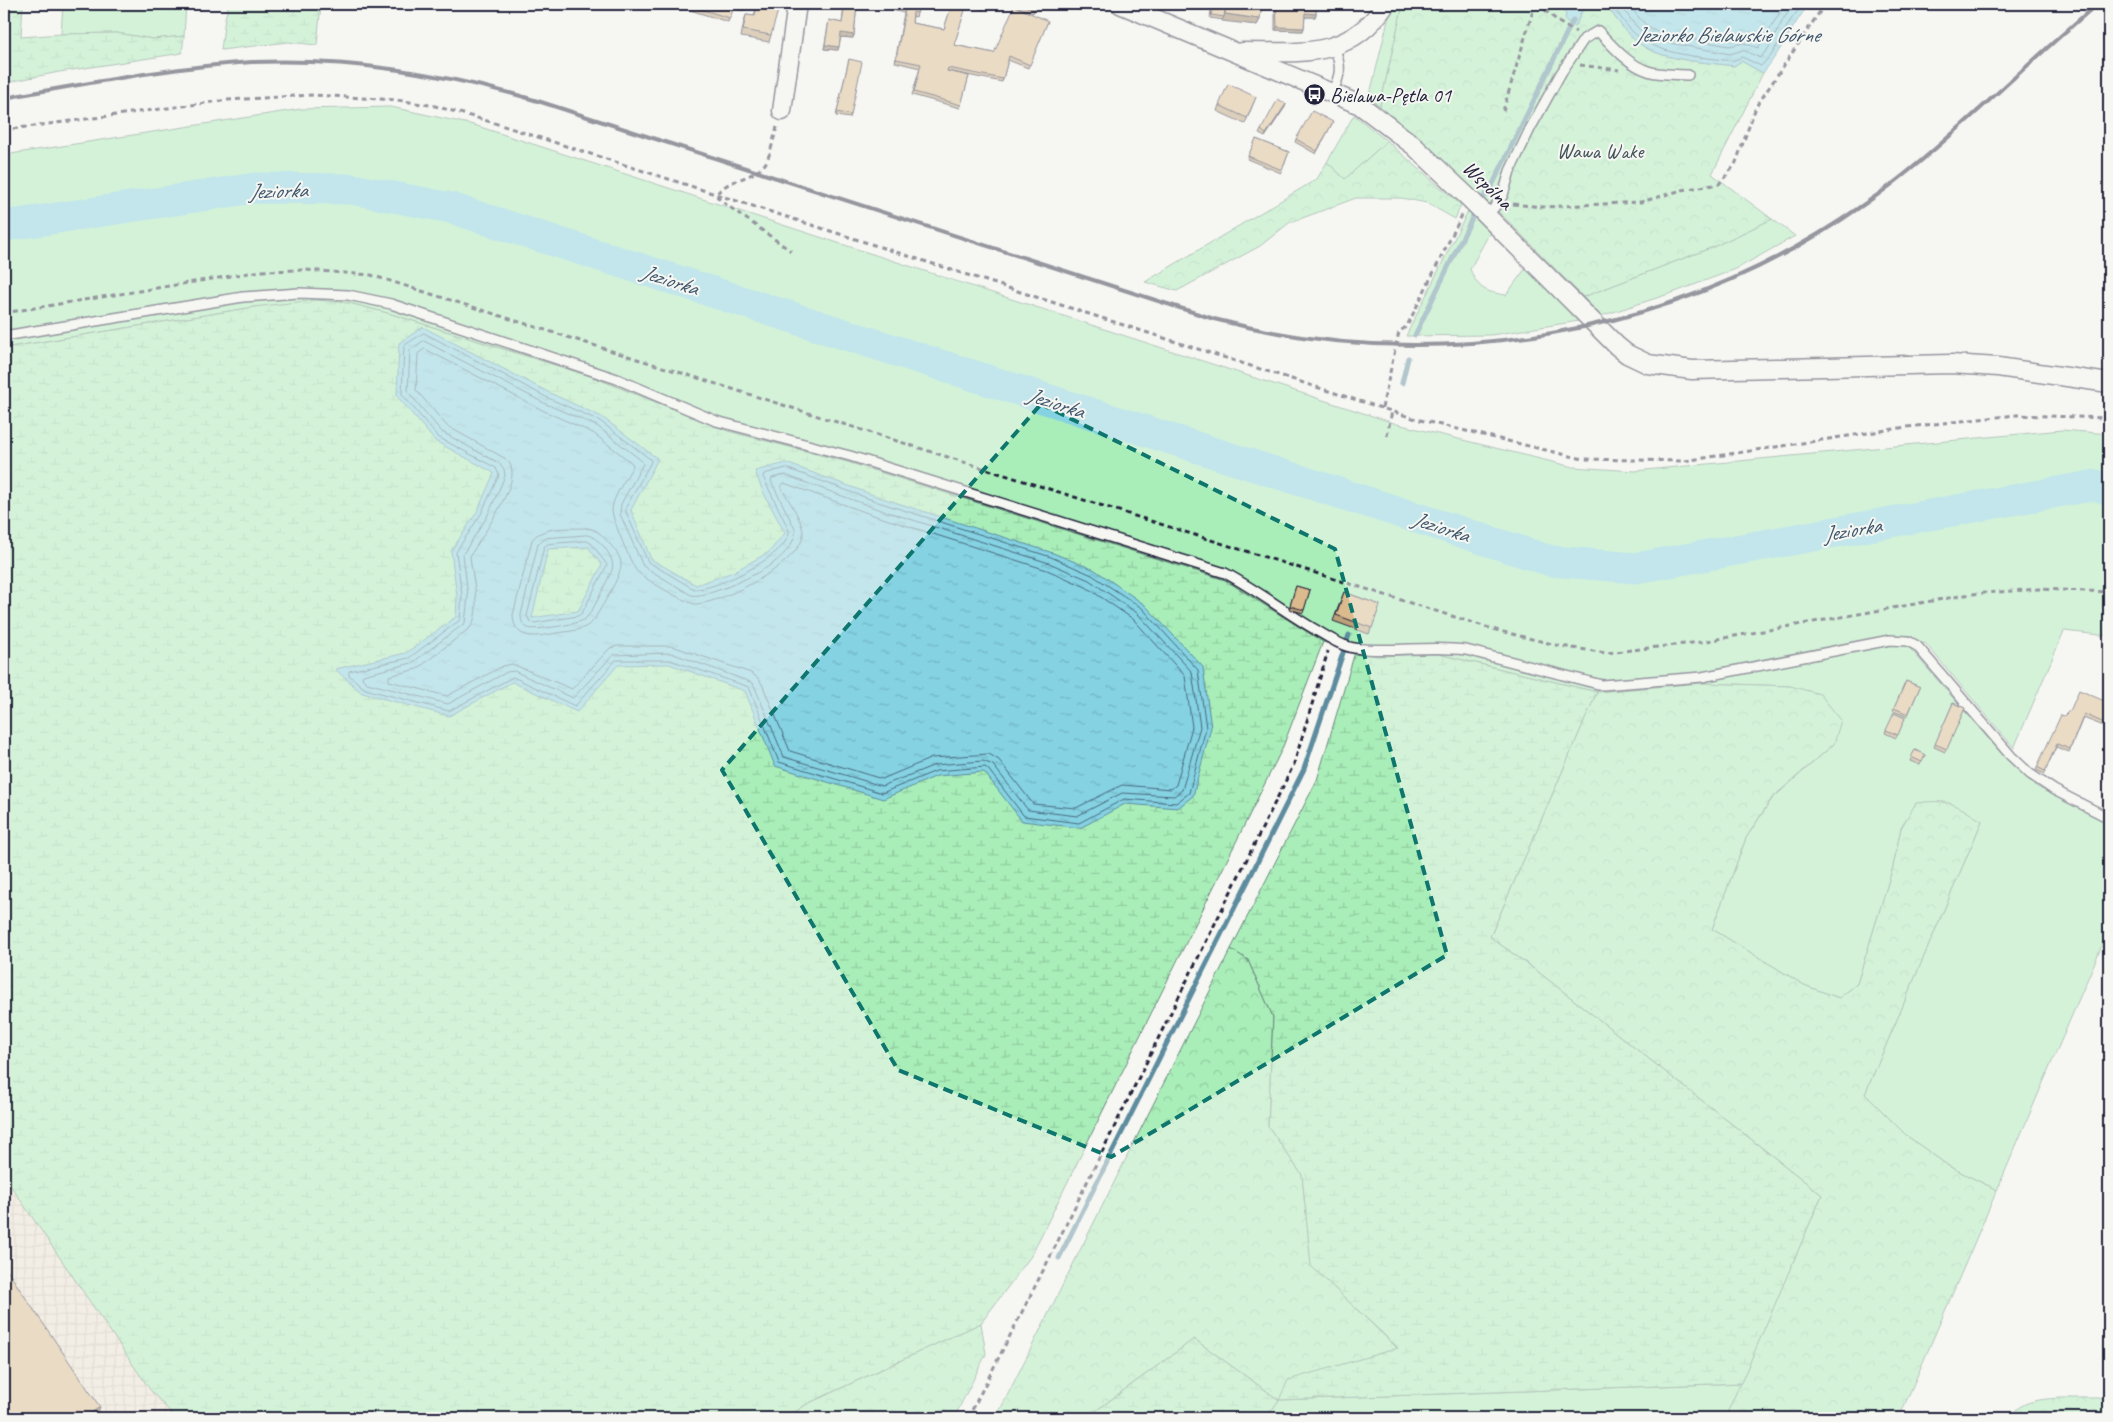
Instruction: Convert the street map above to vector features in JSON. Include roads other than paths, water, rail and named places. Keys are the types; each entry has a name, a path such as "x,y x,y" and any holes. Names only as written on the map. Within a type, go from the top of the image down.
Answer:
{"street":[{"path":"782,111 797,4"},
{"name":"Wspólna","path":"1120,4 1360,105 1413,145 1470,199 1617,346 1627,354 1648,364 1692,370 1951,364 1998,367 2109,384"},
{"name":"Wspólna","path":"1234,52 1306,52 1334,47 1361,33 1375,20 1386,4"}],"lane":[{"path":"1497,205 1510,171 1530,129 1561,73 1584,39 1598,31 1618,52 1633,64 1649,72 1688,75"},
{"path":"1332,93 1340,75 1340,61 1334,47"},
{"path":"4,336 244,297 300,292 348,295 391,304 616,379 716,421 850,456 1225,573 1332,639 1353,648 1443,647 1466,650 1602,685 1702,677 1890,640 1908,641 1917,646 2011,756 2030,774 2054,790 2109,818"}],"water":[{"name":"Jeziorko Bielawskie Górne","path":"1557,4 1585,4 1575,27 1565,20 1566,14"},
{"name":"Jeziorko Bielawskie Górne","path":"1605,4 1809,4 1763,73 1741,61 1734,66 1698,62 1650,50 1630,36"},
{"path":"423,327 550,393 602,417 658,459 631,510 651,559 696,585 733,572 769,552 785,533 763,492 755,471 786,463 879,497 1053,553 1095,570 1145,605 1203,667 1211,728 1193,796 1178,808 1125,804 1080,828 1022,821 984,772 937,776 883,799 775,766 745,691 669,664 618,665 577,712 512,682 449,716 362,693 335,669 406,653 456,617 457,596 451,551 477,512 494,473 435,441 397,396 399,343","holes":["588,547 602,565 578,611 532,618 548,549"]}],"waterway":[{"path":"1484,197 1490,190 1573,20"},
{"name":"Jeziorka","path":"4,226 255,188 352,189 451,208 1551,561 1636,568 2096,485 2109,490"},
{"path":"1415,335 1473,216"},
{"path":"1402,383 1408,358"},
{"path":"1059,1258 1304,769 1349,635"}],"railway":[{"path":"4,98 159,72 252,62 326,62 362,65 434,76 470,83 541,102 1214,319 1298,336 1382,344 1467,343 1551,333 1633,314 1713,287 1790,250 1863,205 1910,170 2097,4"}],"place":[{"name":"Bielawa-Pętla 01","path":"1314,95"}],"park label":[{"name":"Wawa Wake","path":"1600,151"}]}
